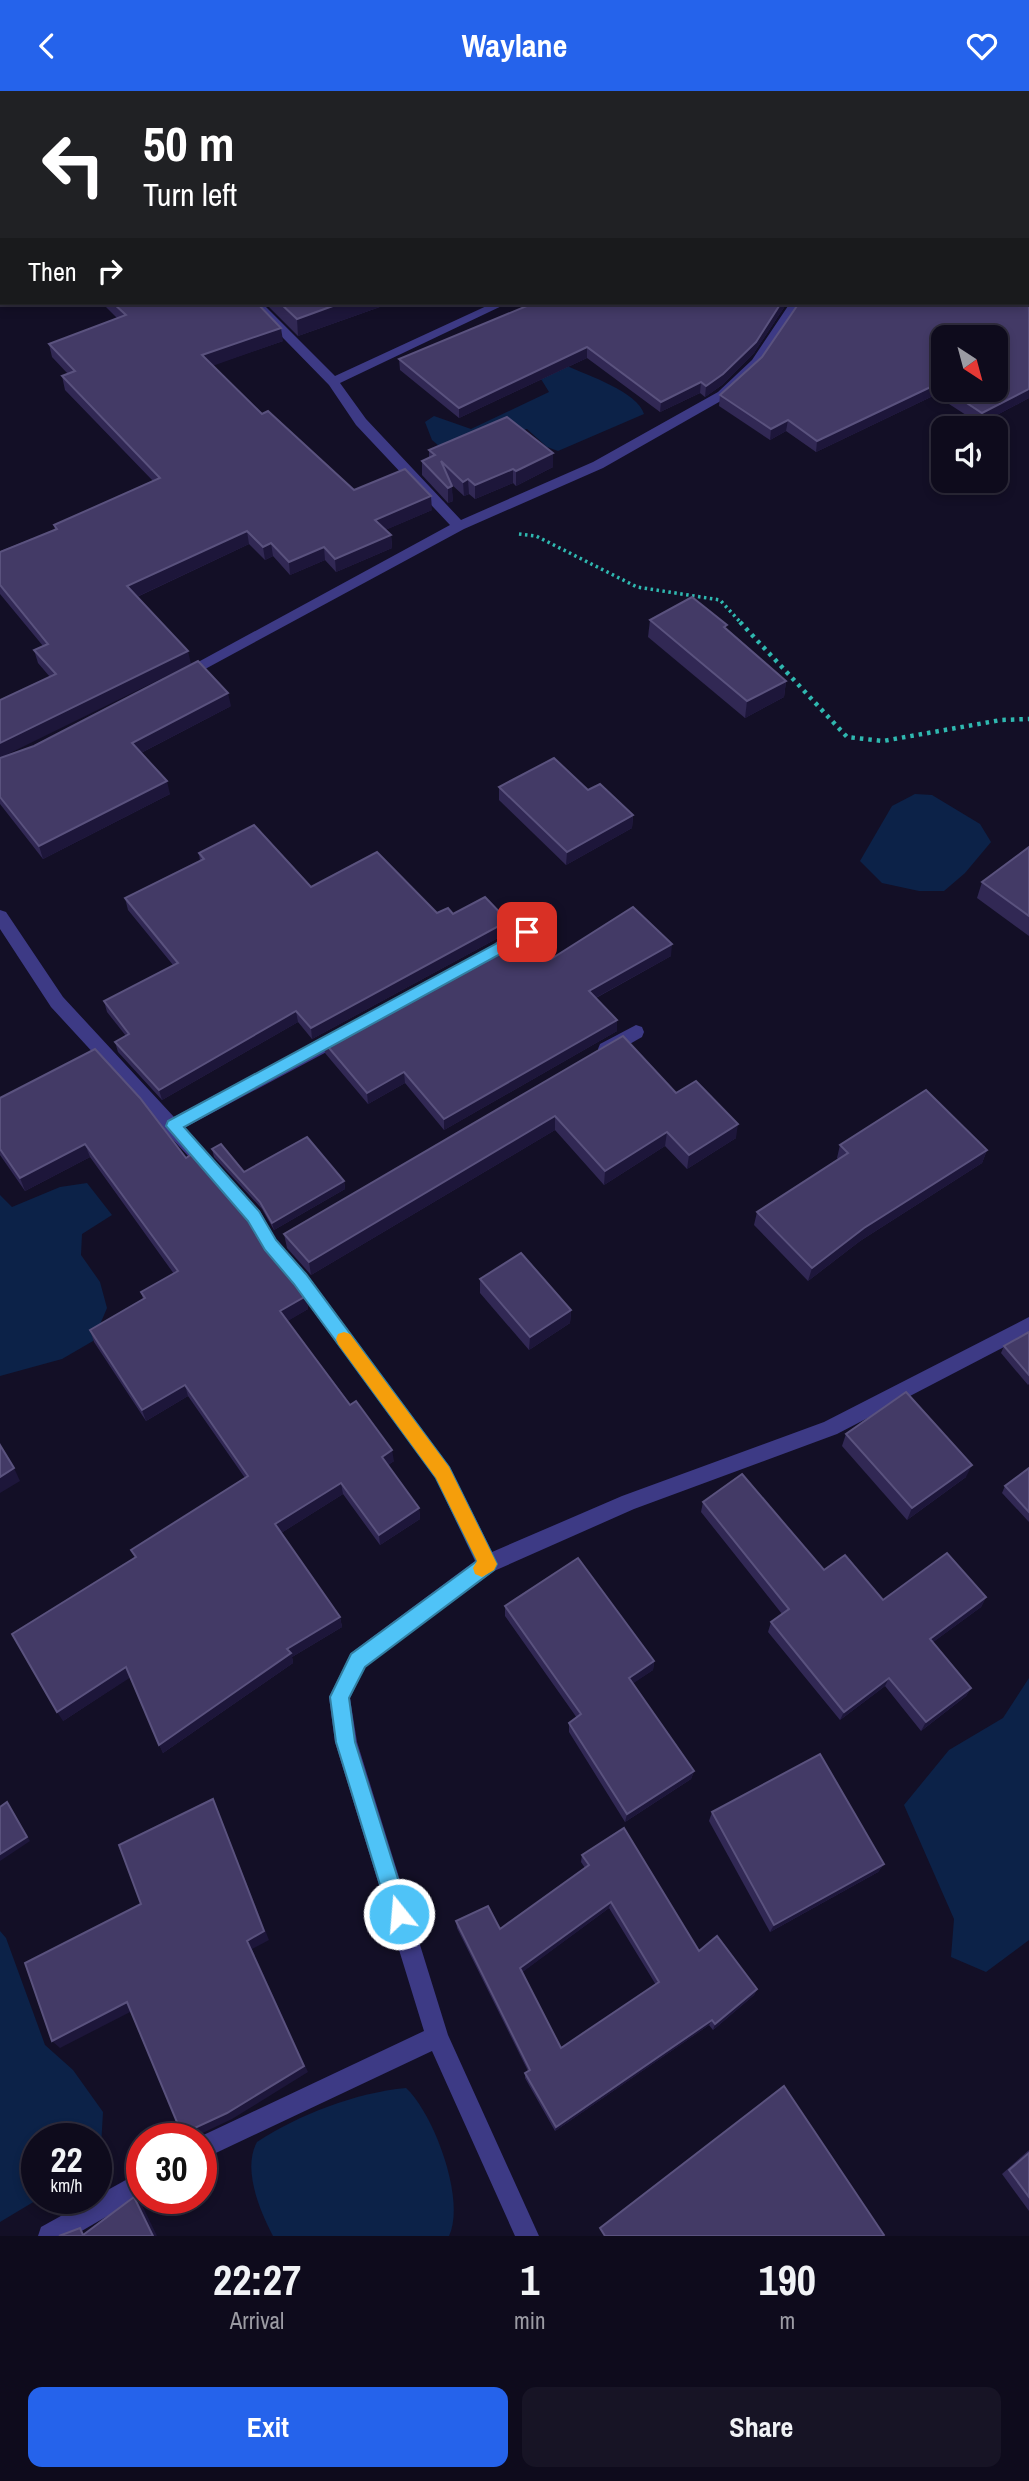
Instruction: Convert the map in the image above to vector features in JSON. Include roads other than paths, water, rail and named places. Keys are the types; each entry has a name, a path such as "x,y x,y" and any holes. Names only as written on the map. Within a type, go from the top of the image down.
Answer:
{"street":[{"path":"257,305 332,382 361,422 459,526"},
{"path":"332,382 498,305"},
{"path":"166,684 459,526 597,465 722,395 757,362 795,305"},
{"path":"0,916 57,1002 96,1053 173,1126 276,1242 300,1279 443,1473 488,1564"},
{"path":"483,957 527,932"},
{"path":"173,1126 356,1027"},
{"path":"591,1057 636,1032"},
{"path":"527,2236 438,2037 346,1742 340,1697 358,1660 488,1564 629,1502 830,1428 1029,1325"},
{"path":"217,2141 438,2037"},
{"path":"50,2236 126,2192"}],"water":[{"path":"567,366 599,379 632,398 644,414 558,451 547,447 527,429 446,452 432,440 425,422 434,416 471,429 549,392 541,379"},
{"path":"915,794 932,795 980,824 991,842 965,873 944,891 919,891 882,883 860,861 892,806"},
{"path":"87,1183 112,1215 82,1234 81,1255 100,1282 107,1308 93,1341 62,1359 0,1376 0,1195 12,1207 60,1187"},
{"path":"1029,1678 1029,1940 986,1972 951,1957 954,1919 904,1805 949,1750 1003,1718"},
{"path":"0,1931 6,1938 45,2045 73,2070 103,2112 102,2123 21,2123 21,2209 0,2222"},
{"path":"406,2088 427,2117 444,2158 453,2201 453,2220 449,2236 273,2236 258,2202 252,2177 251,2165 257,2142 291,2122 328,2106"}]}
